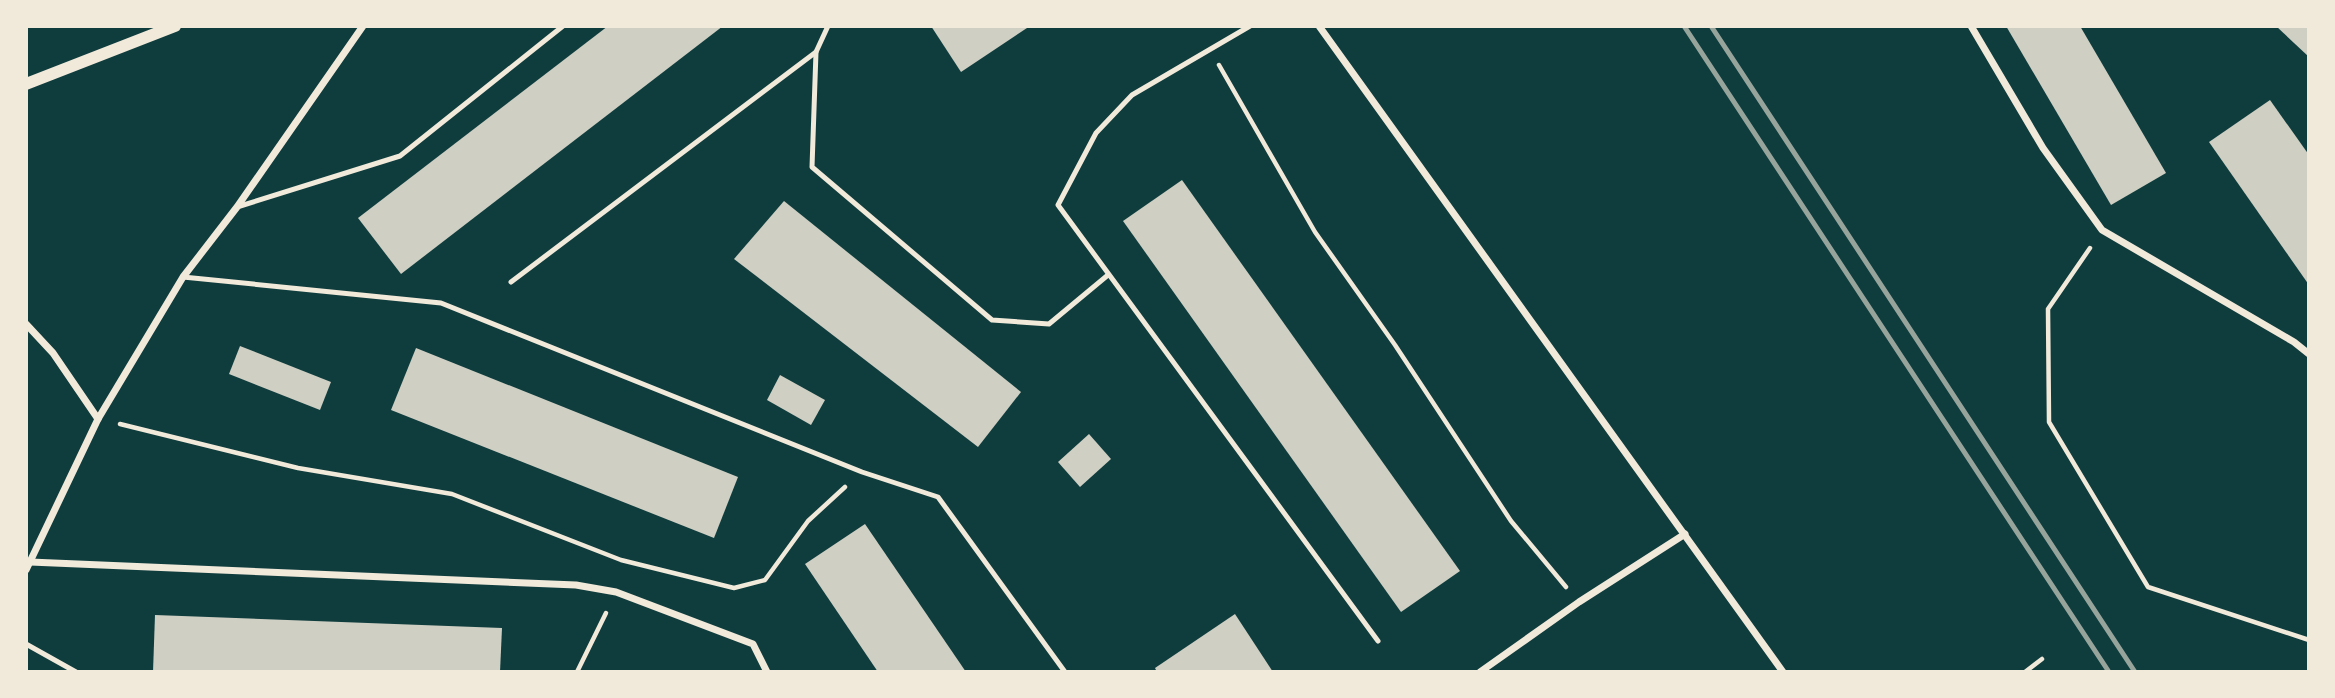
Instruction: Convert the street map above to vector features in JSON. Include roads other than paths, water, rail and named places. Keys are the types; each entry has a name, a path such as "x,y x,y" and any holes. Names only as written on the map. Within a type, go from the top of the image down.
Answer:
{"street":[{"path":"26,84 175,26"},
{"path":"363,26 237,207 183,277 98,419 28,566 576,585 616,592 753,643 767,672"},
{"path":"1319,26 1783,672"},
{"path":"1970,26 2043,148 2102,230 2294,342 2309,354"},
{"path":"26,324 53,353 98,419"},
{"path":"1480,672 1578,602 1685,534"}],"lane":[{"path":"237,207 400,156 563,26"},
{"path":"828,26 816,52 812,167 992,320 1049,324 1108,275"},
{"path":"1250,26 1132,94 1096,133 1058,205 1378,641"},
{"path":"512,282 816,52"},
{"path":"183,277 441,303 862,472 938,497 1065,672"},
{"path":"26,644 76,672"}],"railway":[{"path":"1684,26 2109,672"},
{"path":"1711,26 2135,672"}]}
